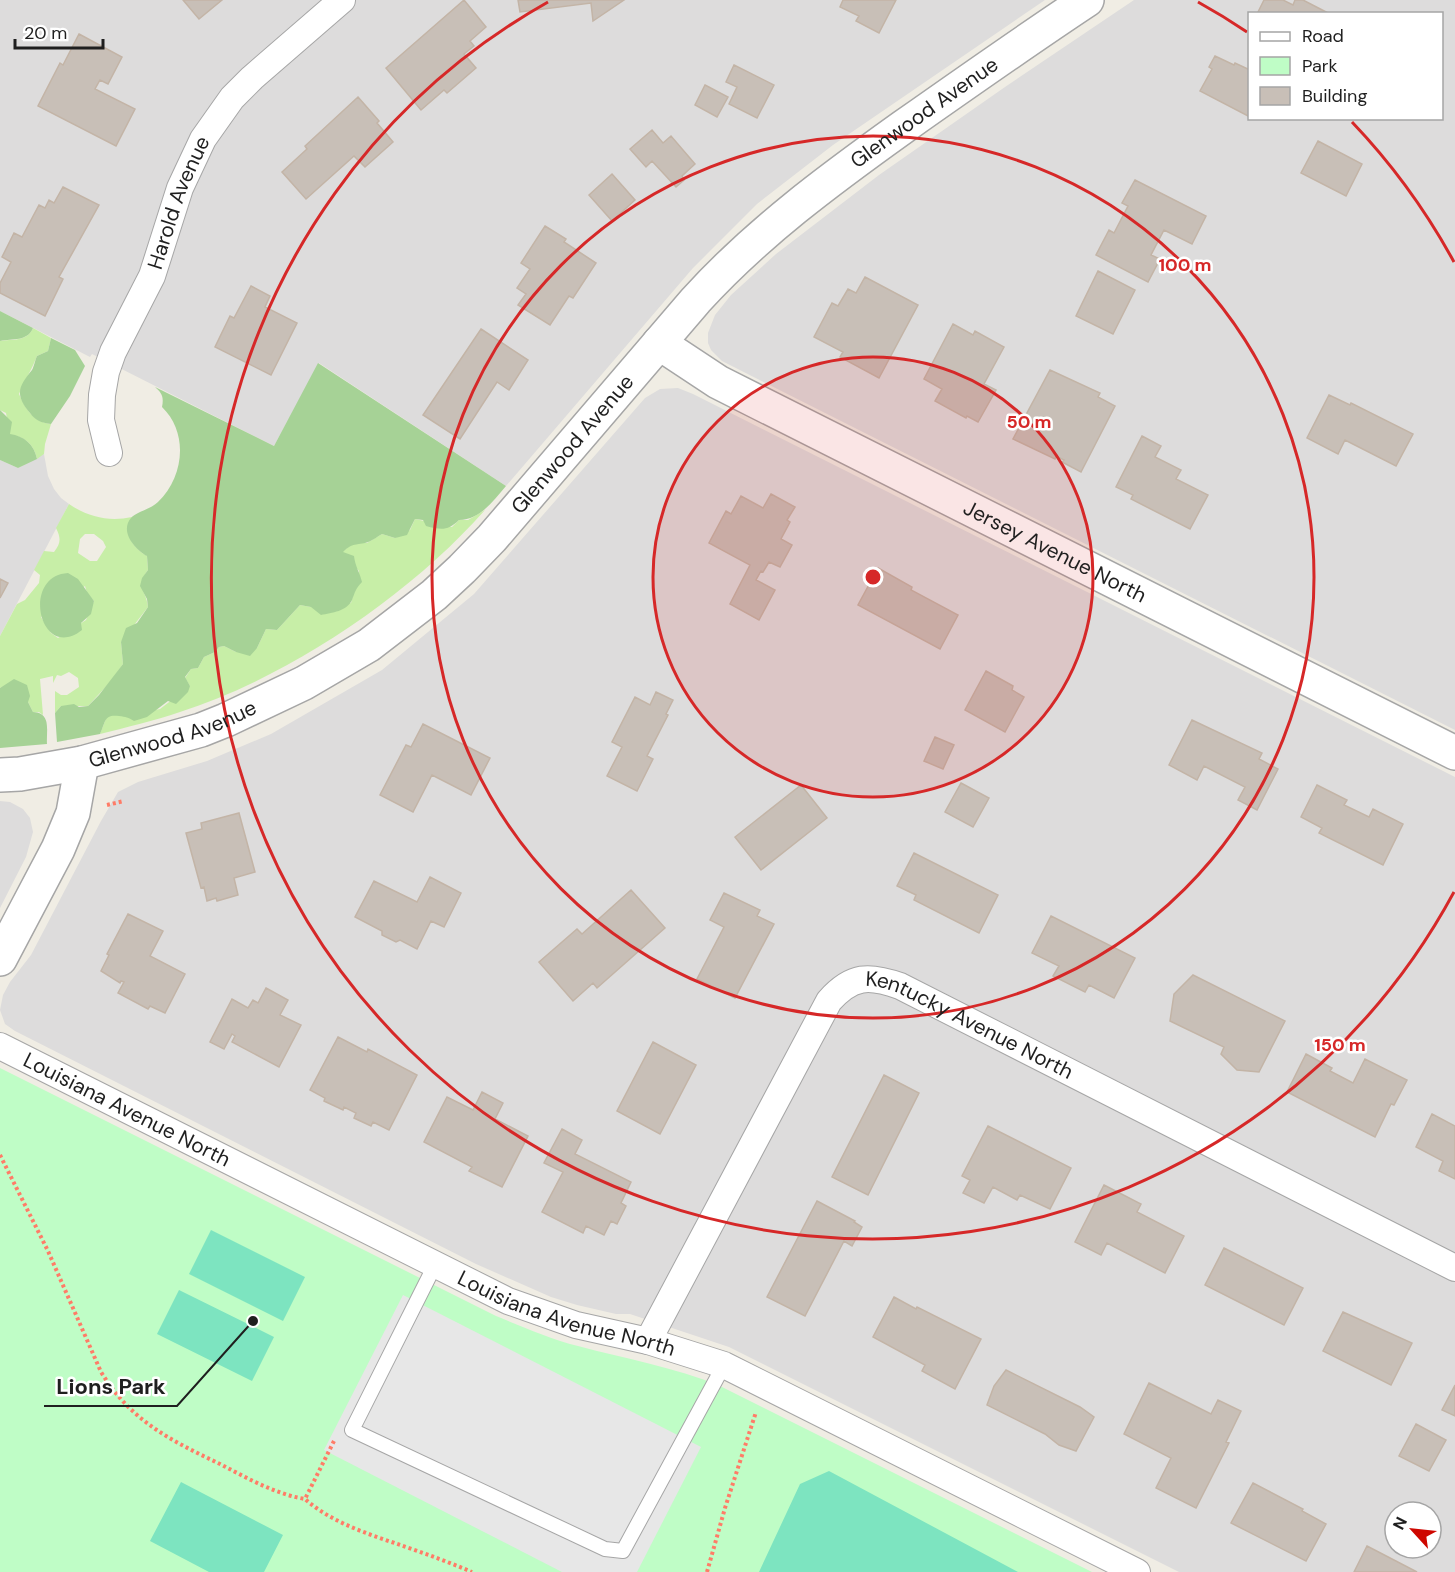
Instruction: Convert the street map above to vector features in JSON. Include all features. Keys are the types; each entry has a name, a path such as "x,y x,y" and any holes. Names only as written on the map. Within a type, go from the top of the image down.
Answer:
{"street":[{"name":"Harold Avenue","path":"109,453 101,420 106,372 113,352 152,276 180,188 199,147 232,98 342,0"},
{"name":"Glenwood Avenue","path":"0,775 20,774 82,763 159,743 226,720 304,683 369,645 434,595 492,538 727,266 796,206 931,107 1087,0"},
{"name":"Jersey Avenue North","path":"659,343 718,382 1455,753"},
{"path":"0,959 58,849 73,813 82,763"},
{"name":"Kentucky Avenue North","path":"648,1341 829,1000 847,984 870,978 900,986 1455,1268"},
{"name":"Louisiana Avenue North","path":"0,1046 508,1301 576,1326 648,1341 724,1365 1137,1572"}],"lane":[{"path":"435,1265 352,1430 605,1549 624,1551 724,1365"}],"path":[{"path":"0,1155 48,1251 101,1372 117,1395 137,1415 190,1449 252,1480 289,1496 305,1499 314,1507 361,1531 472,1572"},
{"path":"707,1572 724,1509 757,1410 768,1386"},
{"path":"305,1499 339,1432 357,1421"}],"shaded area":[{"path":"0,0 1045,0 833,145 757,204 693,268 506,486 319,363 274,446 92,354 90,357 0,311"},
{"path":"1134,0 1455,0 1455,730 722,361 711,350 708,333 715,315 731,295 776,254 879,175"},
{"path":"678,388 693,394 1455,777 1455,1572 1179,1572 729,1347 630,1314 616,1314 551,1297 476,1264 5,1024 0,1010 3,995 31,955 118,792 138,782 207,761 271,734 382,670 474,594 645,398 660,389"},
{"path":"44,454 48,476 54,489 69,504 0,636 0,460 18,468"},
{"path":"0,801 10,802 23,809 30,818 33,832 26,857 0,908"},
{"path":"403,1295 701,1447 637,1572 562,1572 324,1450"}],"green space":[{"path":"0,311 33,328 27,336 0,341"},
{"path":"33,328 51,338 48,351 37,356 19,394 27,409 35,417 51,424 44,454 37,459 28,442 10,435 6,413 0,410 0,341 23,338"},
{"path":"51,338 75,350 85,366 70,396 51,424 39,421 32,415 22,401 20,390 33,369 37,356 48,351"},
{"path":"318,363 506,486 480,513 459,520 448,528 426,526 423,520 415,519 407,535 395,538 382,534 370,541 352,545 346,549 343,552 354,556 362,582 350,604 343,609 321,615 311,607 300,605 277,630 266,629 257,648 250,656 224,646 204,657 198,668 191,669 185,677 190,686 188,692 176,704 168,701 147,717 134,721 125,717 111,716 106,719 100,734 57,742 55,713 61,706 74,704 79,707 88,706 99,695 123,664 121,642 126,628 137,623 148,607 147,599 140,586 148,570 147,556 130,540 128,523 133,516 158,502 167,492 178,468 180,455 176,429 162,407 162,395 155,387 274,446"},
{"path":"0,410 12,422 10,434 28,442 37,459 18,468 0,460"},
{"path":"69,504 99,517 115,519 132,517 128,529 130,539 147,556 148,570 142,581 142,588 148,607 121,642 123,664 88,706 61,706 55,713 55,691 61,695 67,695 79,687 78,678 69,672 61,676 57,675 53,683 53,676 40,679 43,715 33,712 28,702 7,685 0,688 0,636 17,604 25,600 39,583 40,575 34,570 44,551 54,552 58,546 59,538 56,528","holes":["85,534 94,534 103,541 106,547 97,561 90,561 78,553 80,539","85,586 87,593 94,601 86,620 58,638 51,633 41,617"]},
{"path":"485,510 421,573 345,630 304,655 263,678 221,697 170,715 100,734 107,716 112,714 126,716 160,709 190,686 185,678 191,669 198,668 204,657 215,652 219,647 224,646 236,652 257,648 266,629 277,630 300,605 311,607 351,603 359,571 342,552 349,546 358,542 367,543 382,534 395,538 410,530 415,519 452,527 459,520 468,520"},
{"path":"68,573 78,579 94,601 91,614 81,623 82,630 67,637 55,635 46,627 41,615 40,601 44,588 53,578"},
{"path":"14,679 27,685 30,696 28,702 33,712 39,713 46,719 47,744 0,748 0,688"},
{"path":"0,1068 496,1316 568,1343 668,1368 720,1386 1092,1572 0,1572"},
{"path":"211,1230 305,1277 283,1321 189,1274"},
{"path":"179,1290 274,1337 252,1381 157,1334"},
{"path":"829,1471 1018,1572 759,1572 800,1484"},
{"path":"181,1482 283,1535 264,1572 209,1572 150,1541"}],"building":[{"path":"183,0 222,0 199,19"},
{"path":"464,0 486,27 470,41 474,46 464,54 476,68 447,93 444,90 421,110 386,68"},
{"path":"518,0 624,0 593,21 591,3 520,12"},
{"path":"843,0 896,0 879,33 856,21 859,16 840,7"},
{"path":"1264,0 1283,0 1293,5 1295,0 1303,0 1326,12 1258,12"},
{"path":"79,34 122,57 108,84 100,80 95,89 135,109 116,146 38,106 60,63 63,65"},
{"path":"1215,56 1248,69 1248,116 1200,91 1212,69 1209,67"},
{"path":"734,65 774,85 757,118 729,104 737,87 726,82"},
{"path":"705,85 728,97 717,117 695,105"},
{"path":"358,97 379,121 377,123 393,142 365,167 354,156 306,199 282,172 307,149 305,146"},
{"path":"652,130 663,143 671,136 695,164 682,176 684,180 676,187 652,161 646,167 630,149"},
{"path":"1318,141 1362,164 1346,196 1301,173"},
{"path":"612,174 635,200 612,221 589,195"},
{"path":"1135,180 1206,216 1192,244 1164,230 1151,255 1160,259 1148,282 1096,255 1109,230 1114,233 1128,206 1122,203"},
{"path":"63,187 99,205 59,277 63,279 45,316 0,293 0,283 11,262 2,257 14,233 22,237 39,205 45,208 49,200 54,203"},
{"path":"545,226 566,239 564,242 596,263 573,298 569,296 550,325 518,305 526,294 517,288 530,269 521,263"},
{"path":"1098,271 1135,290 1113,334 1076,316"},
{"path":"865,277 918,305 879,378 840,357 843,352 814,337 832,303 838,306 848,289 856,293"},
{"path":"251,286 270,296 265,307 297,323 271,375 215,347 230,316 234,318"},
{"path":"953,324 973,335 975,331 1004,347 984,384 996,390 978,422 935,401 942,389 924,379"},
{"path":"481,329 528,360 509,390 497,382 460,439 423,415"},
{"path":"1050,370 1100,393 1098,397 1115,406 1081,472 1062,462 1064,460 1056,456 1055,459 1013,439"},
{"path":"1329,395 1350,405 1351,403 1413,434 1396,466 1345,440 1338,454 1307,438"},
{"path":"1142,436 1161,446 1155,457 1181,470 1176,479 1208,495 1190,529 1131,499 1133,495 1116,487"},
{"path":"771,494 795,507 787,520 790,522 781,539 792,545 780,567 769,562 756,580 775,590 759,620 730,604 750,565 709,543 726,511 731,514 741,496 763,508"},
{"path":"878,568 912,587 911,590 958,615 940,649 858,605"},
{"path":"0,579 8,583 0,598"},
{"path":"986,671 1013,686 1012,690 1024,697 1005,732 965,710"},
{"path":"656,692 673,700 647,756 653,759 637,791 607,776 622,747 612,742 635,697 650,705"},
{"path":"1192,720 1262,753 1259,759 1278,769 1257,810 1238,800 1245,787 1204,766 1197,780 1169,765"},
{"path":"423,724 490,758 471,795 432,775 413,812 380,795 406,745 411,747"},
{"path":"935,737 954,745 943,769 924,761"},
{"path":"961,783 989,798 973,827 945,812"},
{"path":"801,785 827,818 761,870 735,837"},
{"path":"1317,785 1347,800 1344,805 1369,817 1373,809 1403,824 1383,865 1319,833 1322,828 1301,817"},
{"path":"239,813 255,872 234,878 238,895 217,901 216,898 207,901 204,887 201,888 186,833 202,829 201,823"},
{"path":"914,853 998,895 979,933 914,900 916,895 897,886"},
{"path":"430,877 461,893 444,927 431,921 417,949 400,940 396,942 382,935 382,931 355,917 374,881 417,902"},
{"path":"631,890 665,928 597,988 593,983 573,1001 539,962 577,929 582,934"},
{"path":"724,893 760,910 757,916 774,924 735,998 697,979 724,927 710,920"},
{"path":"128,914 163,931 150,956 185,974 165,1013 150,1006 148,1009 118,993 124,982 120,983 101,971 109,955 107,954"},
{"path":"1051,916 1135,958 1114,998 1089,985 1085,992 1053,976 1059,966 1032,953"},
{"path":"1193,975 1285,1021 1259,1072 1237,1070 1221,1054 1224,1047 1170,1021 1174,994"},
{"path":"266,988 288,1000 280,1015 301,1025 279,1067 232,1042 235,1036 232,1034 224,1049 210,1042 232,999 248,1008 253,1000 258,1003"},
{"path":"338,1037 367,1052 368,1049 417,1075 389,1130 373,1122 371,1126 354,1118 356,1113 324,1101 325,1098 310,1090"},
{"path":"653,1042 696,1065 660,1134 617,1111"},
{"path":"1306,1054 1332,1068 1330,1071 1353,1083 1365,1059 1407,1080 1394,1105 1391,1104 1375,1137 1287,1092"},
{"path":"884,1075 919,1093 868,1195 832,1177"},
{"path":"482,1092 503,1103 495,1119 528,1136 502,1187 469,1171 472,1167 424,1142 447,1097 473,1110"},
{"path":"1432,1114 1455,1126 1455,1179 1439,1171 1443,1161 1416,1147"},
{"path":"988,1126 1071,1168 1050,1209 1020,1195 1017,1200 993,1187 984,1203 963,1193 970,1180 962,1176"},
{"path":"562,1129 582,1140 575,1154 631,1182 621,1203 626,1206 617,1224 611,1221 604,1235 586,1226 583,1233 542,1212 563,1172 544,1163"},
{"path":"1104,1185 1141,1204 1137,1212 1184,1236 1165,1273 1107,1243 1101,1255 1075,1242"},
{"path":"817,1201 862,1227 852,1246 844,1241 805,1316 767,1297"},
{"path":"1224,1248 1303,1288 1284,1325 1205,1285"},
{"path":"894,1297 981,1339 955,1389 922,1371 925,1365 873,1337"},
{"path":"1343,1312 1412,1343 1391,1385 1323,1351"},
{"path":"1006,1370 1080,1407 1094,1417 1076,1451 1059,1445 1045,1434 987,1405 994,1386"},
{"path":"1149,1383 1211,1414 1218,1400 1241,1411 1226,1442 1229,1443 1196,1508 1156,1488 1171,1458 1124,1434"},
{"path":"1455,1385 1455,1416 1442,1410"},
{"path":"1416,1424 1446,1440 1429,1471 1399,1456"},
{"path":"1253,1483 1303,1509 1302,1511 1326,1524 1306,1561 1231,1523"},
{"path":"1367,1546 1383,1554 1383,1560 1394,1560 1417,1572 1354,1572"}],"place":[{"name":"Lions Park","path":"253,1321"}]}
